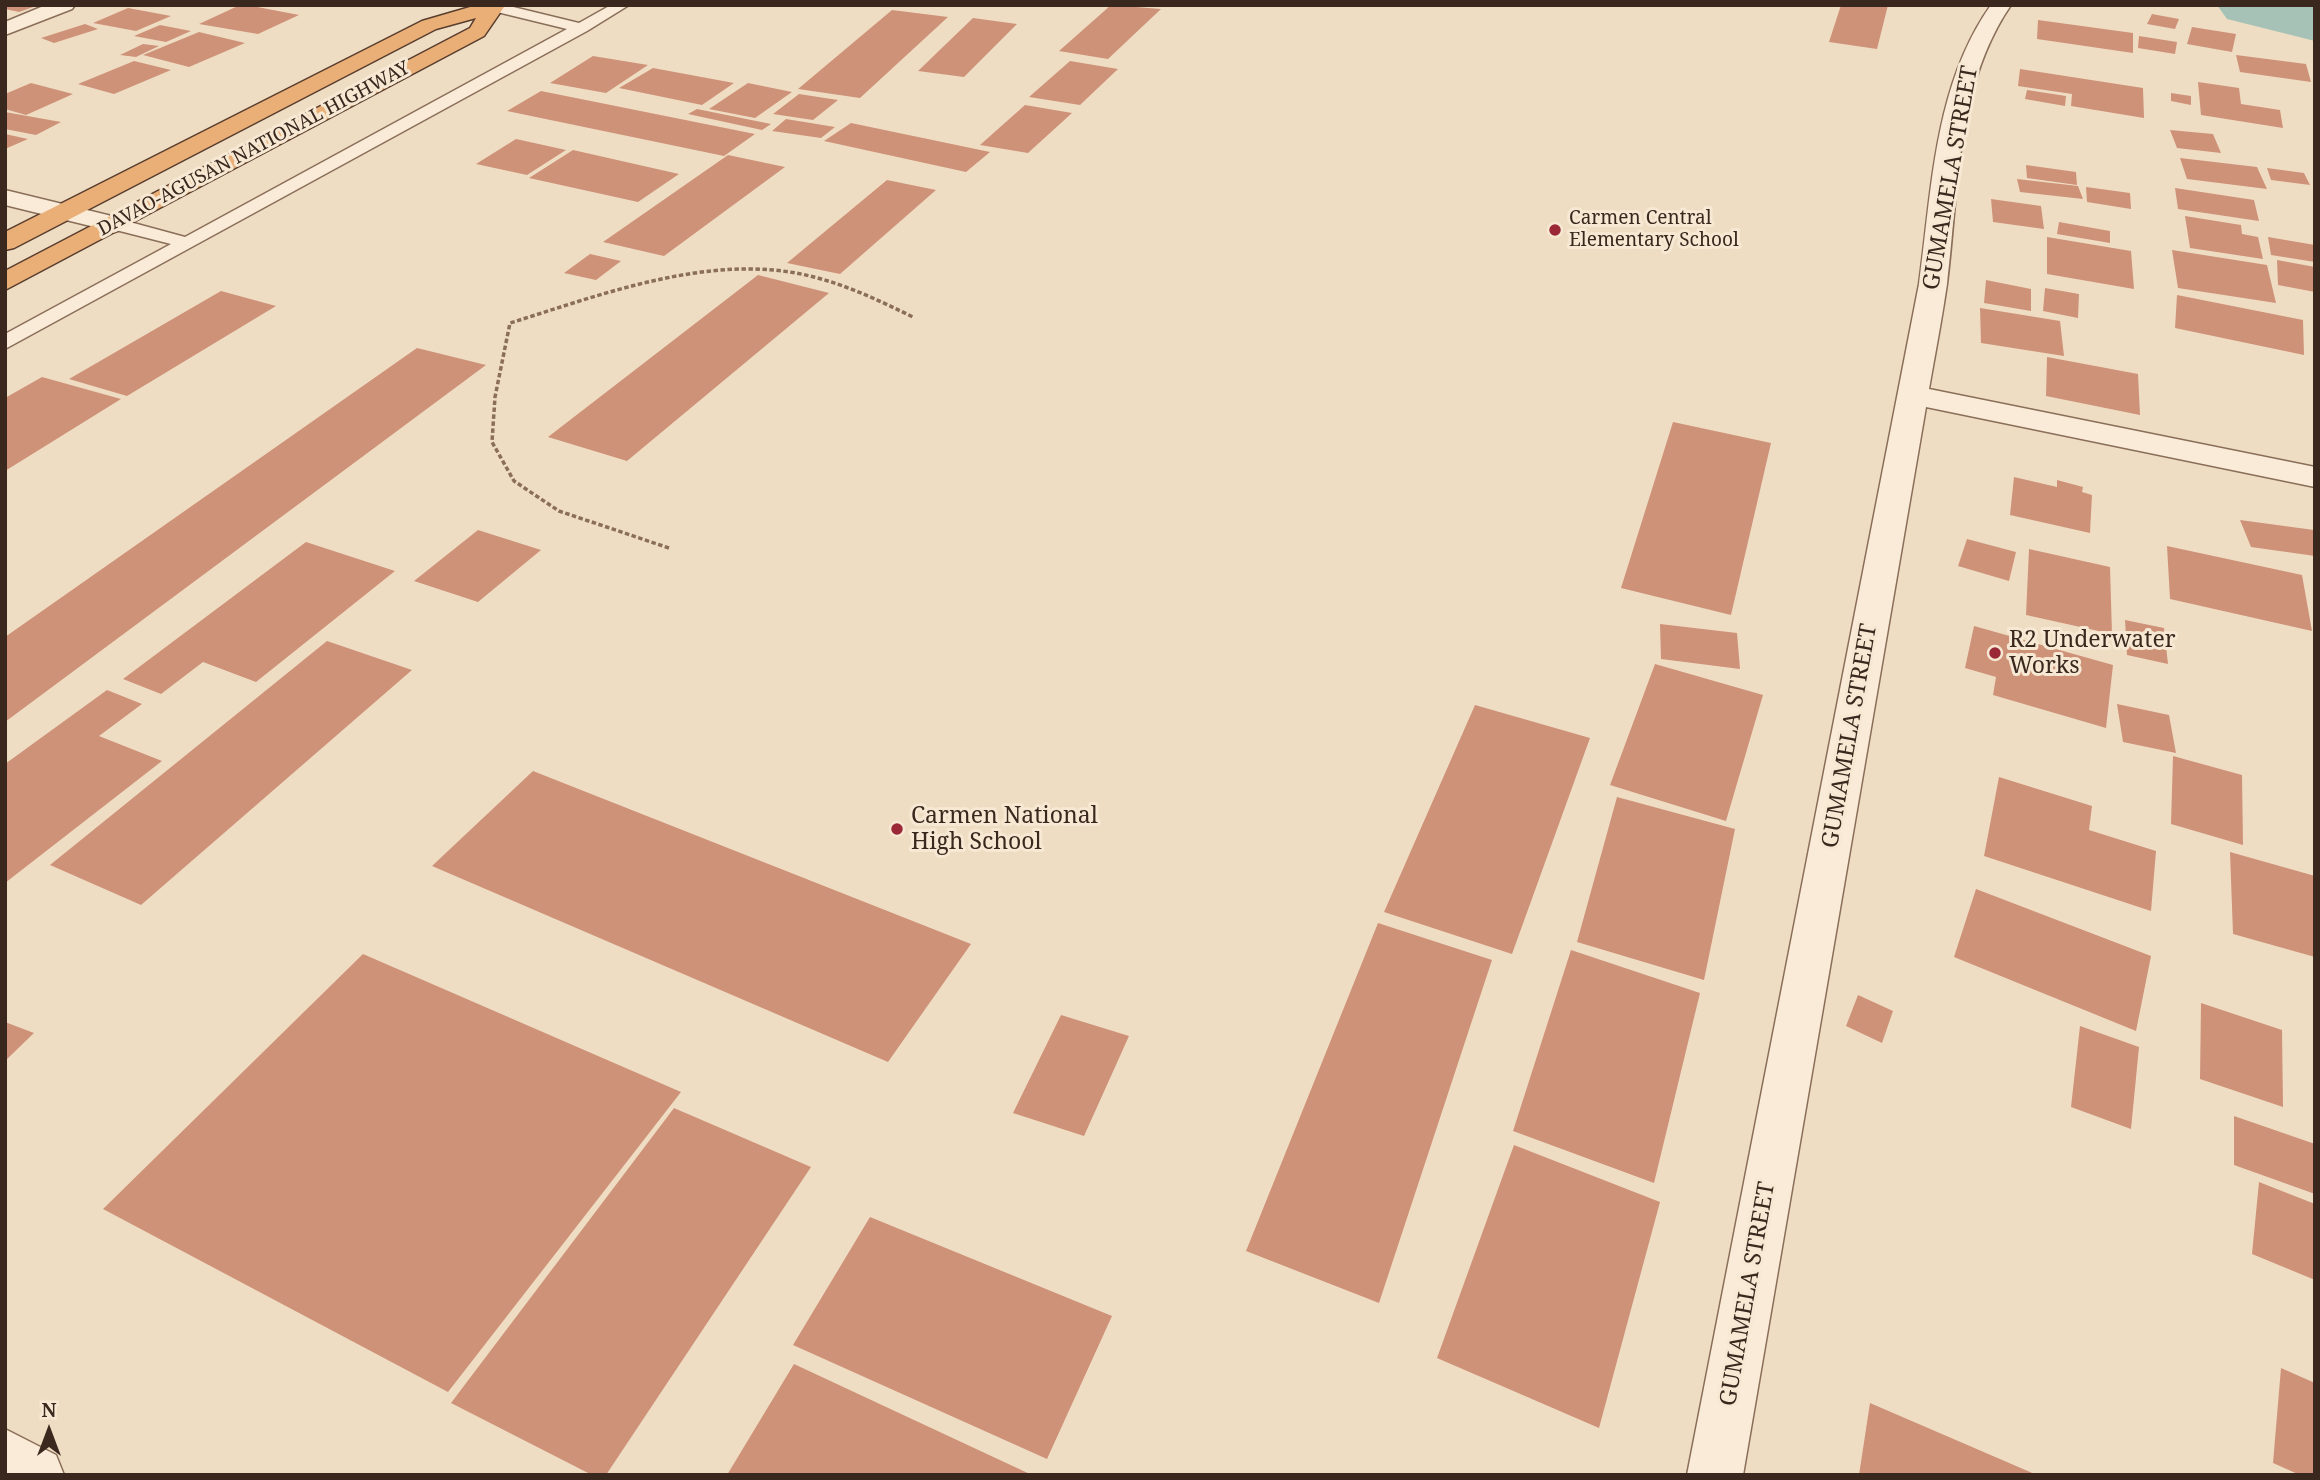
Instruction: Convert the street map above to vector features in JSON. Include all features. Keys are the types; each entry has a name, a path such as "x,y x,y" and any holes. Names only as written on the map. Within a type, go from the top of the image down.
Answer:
{"highway":[{"name":"DAVAO-AGUSAN NATIONAL HIGHWAY","path":"5,242 429,25 496,6"},
{"name":"DAVAO-AGUSAN NATIONAL HIGHWAY","path":"5,282 477,32 496,6"}],"street":[{"path":"5,29 65,5"},
{"name":"GUMAMELA STREET","path":"1715,1475 1933,284 1953,136 1969,62 1980,33 2001,5"},
{"path":"5,197 115,224"},
{"path":"1913,395 2315,477"},
{"path":"5,1458 36,1475"}],"lane":[{"path":"5,343 622,5"},
{"path":"496,6 582,28"},
{"path":"115,224 188,243"}],"path":[{"path":"669,548 559,511 514,481 492,442 495,397 510,323 640,284 724,268 760,268 800,274 865,293 914,317"}],"building":[{"path":"5,5 36,6 19,12 5,9"},
{"path":"240,5 299,15 258,34 199,24"},
{"path":"1111,5 1161,9 1108,59 1059,51"},
{"path":"1841,5 1888,5 1877,49 1829,42"},
{"path":"128,8 171,16 136,31 93,23"},
{"path":"892,10 948,17 860,98 798,89"},
{"path":"2152,14 2179,19 2175,29 2147,24"},
{"path":"973,18 1017,24 964,77 918,71"},
{"path":"2038,20 2133,33 2133,53 2037,39"},
{"path":"85,24 98,29 54,43 41,38"},
{"path":"160,25 191,31 166,42 134,36"},
{"path":"2192,27 2236,34 2232,52 2187,44"},
{"path":"199,32 245,43 189,67 143,55"},
{"path":"2139,36 2177,42 2175,54 2138,48"},
{"path":"143,44 159,46 136,57 120,55"},
{"path":"2236,55 2306,64 2311,82 2240,72"},
{"path":"593,56 648,65 606,93 550,83"},
{"path":"134,61 171,70 114,94 78,84"},
{"path":"1070,61 1118,69 1080,105 1029,97"},
{"path":"653,68 734,83 702,105 619,88"},
{"path":"2020,69 2143,88 2144,118 2071,106 2072,94 2018,86"},
{"path":"2198,82 2239,88 2241,104 2280,110 2283,128 2201,115"},
{"path":"31,83 73,94 26,115 5,109 5,94"},
{"path":"748,83 792,92 755,118 709,109"},
{"path":"2027,90 2066,96 2065,106 2025,99"},
{"path":"541,91 755,134 724,156 507,111"},
{"path":"2171,93 2191,96 2191,105 2171,101"},
{"path":"799,94 838,100 813,120 773,114"},
{"path":"1025,105 1072,113 1028,153 980,145"},
{"path":"697,109 771,124 762,130 688,114"},
{"path":"5,112 61,122 36,135 5,129"},
{"path":"786,119 835,127 821,138 772,131"},
{"path":"851,123 990,152 966,172 824,141"},
{"path":"2170,130 2213,134 2221,153 2177,148"},
{"path":"5,134 28,139 5,149"},
{"path":"516,139 566,150 527,175 476,164"},
{"path":"573,150 679,174 638,202 529,178"},
{"path":"728,155 785,167 664,256 603,242"},
{"path":"2180,158 2257,167 2267,189 2187,179"},
{"path":"2026,165 2076,172 2077,185 2027,178"},
{"path":"2267,168 2304,173 2310,185 2271,180"},
{"path":"2017,179 2078,186 2083,199 2020,192"},
{"path":"887,180 936,190 840,274 787,263"},
{"path":"2086,187 2130,193 2131,209 2087,202"},
{"path":"2175,188 2254,200 2259,221 2178,209"},
{"path":"1991,199 2041,206 2044,229 1993,222"},
{"path":"2185,216 2241,225 2242,234 2258,237 2263,259 2190,248"},
{"path":"2059,222 2110,231 2110,243 2057,234"},
{"path":"2047,237 2131,251 2134,289 2047,274"},
{"path":"2268,237 2315,245 2315,262 2271,255"},
{"path":"2172,250 2267,265 2276,303 2178,288"},
{"path":"590,254 621,261 596,280 564,273"},
{"path":"2277,260 2315,267 2315,292 2278,285"},
{"path":"758,275 829,293 627,461 548,437"},
{"path":"1986,280 2031,289 2031,311 1984,303"},
{"path":"2045,288 2079,294 2078,318 2043,311"},
{"path":"221,291 276,306 127,396 69,379"},
{"path":"2177,295 2303,320 2304,355 2175,328"},
{"path":"1980,308 2060,321 2064,356 1981,343"},
{"path":"417,348 486,365 5,722 5,637"},
{"path":"2047,357 2138,374 2140,415 2046,396"},
{"path":"42,377 121,399 5,471 5,398"},
{"path":"1673,422 1771,443 1731,615 1621,588"},
{"path":"2014,477 2057,487 2057,480 2083,487 2082,492 2092,495 2090,533 2010,515"},
{"path":"2240,520 2314,530 2315,556 2251,547"},
{"path":"478,530 541,550 478,602 414,581"},
{"path":"1967,539 2016,552 2009,581 1958,566"},
{"path":"306,542 395,571 256,682 203,662 161,694 123,679"},
{"path":"2167,546 2302,575 2312,631 2170,599"},
{"path":"2029,549 2110,567 2112,634 2026,615"},
{"path":"2125,620 2164,628 2168,664 2127,655"},
{"path":"1660,624 1737,633 1740,669 1661,659"},
{"path":"1974,626 2113,665 2106,728 1993,695 1996,677 1965,668"},
{"path":"327,641 412,670 141,905 50,865"},
{"path":"1655,664 1763,695 1726,821 1610,785"},
{"path":"107,690 142,704 99,736 162,761 5,883 5,764"},
{"path":"2117,704 2169,715 2176,753 2123,742"},
{"path":"1475,705 1590,738 1512,954 1384,912"},
{"path":"2173,756 2242,775 2243,845 2171,824"},
{"path":"533,771 971,944 888,1062 432,866"},
{"path":"1999,777 2092,806 2089,830 2156,851 2151,911 1984,856"},
{"path":"1617,797 1735,829 1704,980 1577,942"},
{"path":"2230,852 2315,876 2315,957 2233,934"},
{"path":"1976,889 2151,956 2136,1031 1954,957"},
{"path":"1378,923 1492,960 1379,1303 1246,1251"},
{"path":"1571,950 1700,993 1654,1183 1513,1131"},
{"path":"363,954 681,1092 448,1392 103,1209"},
{"path":"1858,995 1893,1011 1882,1043 1846,1026"},
{"path":"2201,1003 2282,1030 2283,1107 2200,1079"},
{"path":"1061,1015 1129,1036 1084,1136 1013,1113"},
{"path":"5,1022 34,1033 5,1061"},
{"path":"2080,1026 2139,1047 2131,1129 2071,1107"},
{"path":"674,1108 811,1167 606,1475 592,1475 451,1403"},
{"path":"2234,1116 2315,1144 2315,1194 2234,1165"},
{"path":"1514,1145 1660,1202 1599,1428 1437,1358"},
{"path":"2259,1182 2315,1204 2315,1280 2252,1254"},
{"path":"870,1217 1112,1316 1047,1459 793,1345"},
{"path":"794,1364 1032,1475 727,1475"},
{"path":"2281,1368 2315,1383 2315,1475 2300,1475 2273,1463"},
{"path":"1870,1403 2037,1475 1859,1475"}],"waterway":[{"path":"2250,5 2315,21"}],"place":[{"name":"Carmen Central Elementary School","path":"1555,230"},
{"name":"R2 Underwater Works","path":"1995,653"},
{"name":"Carmen National High School","path":"897,829"}]}
